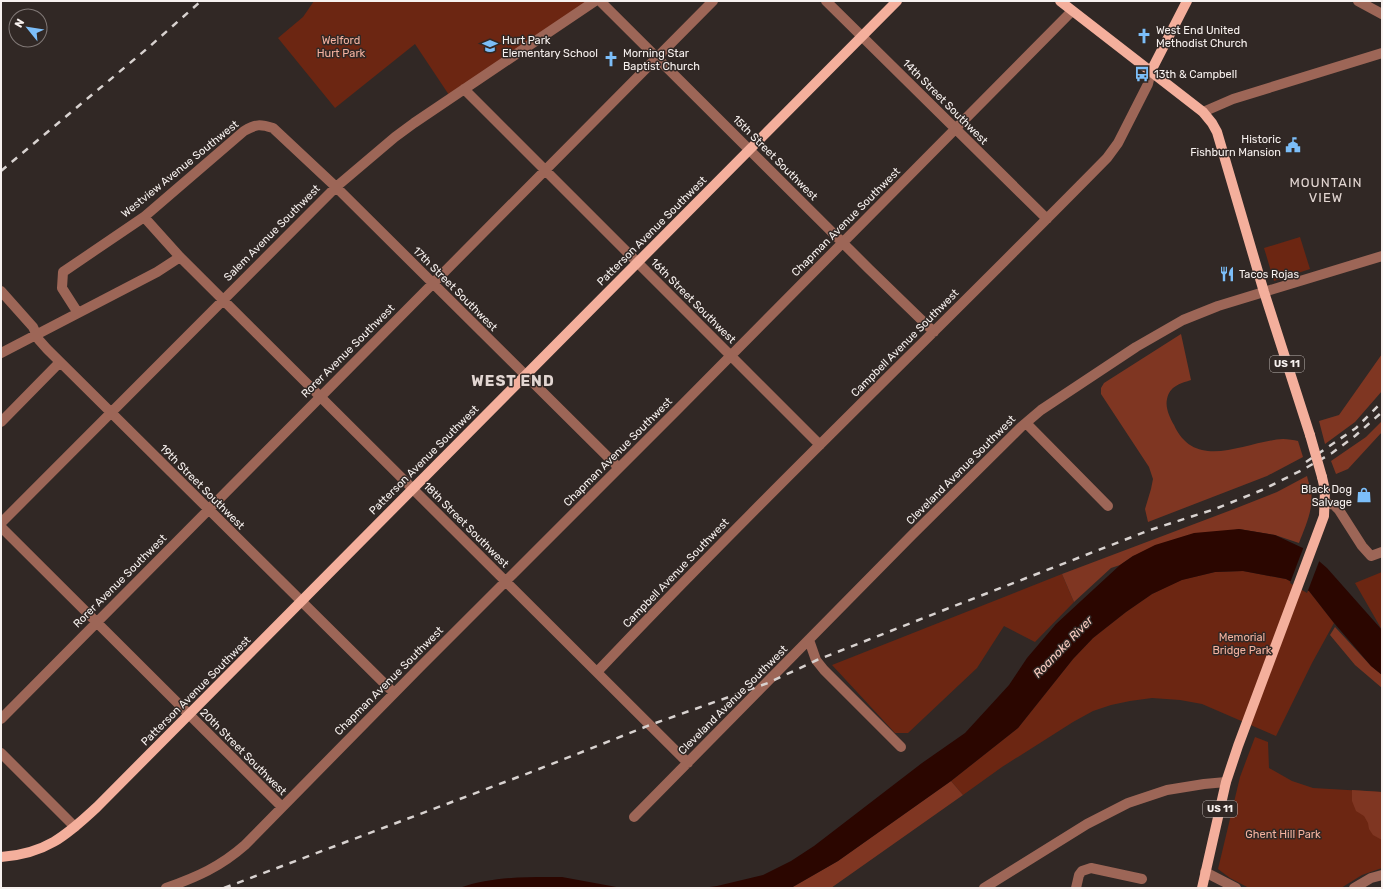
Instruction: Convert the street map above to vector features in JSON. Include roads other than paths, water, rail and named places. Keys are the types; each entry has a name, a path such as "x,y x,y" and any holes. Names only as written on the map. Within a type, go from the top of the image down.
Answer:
{"main road":[{"name":"Patterson Avenue Southwest","path":"1,857 43,851 76,827 97,807 897,1"},
{"name":"Campbell Avenue Southwest","path":"1151,71 1187,1"},
{"path":"1067,4 1151,71"},
{"name":"US 11","path":"1151,71 1203,112 1217,132 1264,292 1326,490 1324,516 1320,528 1238,746 1226,782 1202,888"}],"street":[{"name":"Salem Avenue Southwest","path":"1,523 336,187 395,137 595,1"},
{"name":"15th Street Southwest","path":"600,1 934,332"},
{"name":"Rorer Avenue Southwest","path":"1,718 713,1"},
{"name":"14th Street Southwest","path":"826,1 955,130 1047,219"},
{"path":"1358,1 1382,14"},
{"name":"Chapman Avenue Southwest","path":"166,888 206,872 232,856 282,807 955,130 1067,4"},
{"path":"1203,112 1240,97 1382,53"},
{"name":"Campbell Avenue Southwest","path":"596,672 701,564 1107,158 1114,149 1148,84 1151,71"},
{"name":"16th Street Southwest","path":"464,89 820,445"},
{"name":"Westview Avenue Southwest","path":"78,313 62,288 63,272 144,217 244,131 252,126 262,124 273,128"},
{"name":"17th Street Southwest","path":"273,128 336,187 619,468"},
{"name":"18th Street Southwest","path":"144,217 180,257 688,763"},
{"name":"Cleveland Avenue Southwest","path":"634,818 809,640 1026,423 1041,410 1136,347 1183,320 1213,308 1382,256"},
{"path":"1,353 157,272 180,257"},
{"name":"19th Street Southwest","path":"1,291 33,327 39,340 60,362 394,693"},
{"path":"1,422 60,362"},
{"path":"1026,423 1108,506"},
{"path":"1326,503 1334,505 1339,510 1362,546 1371,556 1382,552"},
{"name":"20th Street Southwest","path":"1,528 282,807"},
{"path":"809,640 816,660 824,670 901,748"},
{"path":"1,752 76,827"},
{"path":"984,888 1087,824 1128,803 1167,790 1226,782"},
{"path":"1076,888 1079,875 1082,871 1091,868 1142,879"},
{"path":"1206,872 1236,888"},
{"path":"1354,888 1371,878 1382,875"}],"water":[{"name":"Roanoke River","path":"1239,529 1275,535 1305,549 1327,568 1382,630 1382,675 1371,666 1309,591 1286,579 1243,571 1215,572 1182,580 1152,594 1093,638 1073,659 1018,728 951,781 838,861 791,888 702,888 763,875 791,861 814,846 922,763 965,733 1009,685 1027,658 1056,624 1120,565 1133,556 1155,545 1194,533"},
{"path":"562,877 622,888 459,888 497,879"}],"railway":[{"path":"1,171 149,47 201,1"},
{"path":"1306,462 1356,428 1382,402"},
{"path":"224,888 534,771 650,725 768,683 817,660 944,610 1150,530 1215,509 1262,490 1332,453 1355,436 1382,412"}],"place":[{"name":"West End United Methodist Church","path":"1144,36"},
{"name":"Hurt Park Elementary School","path":"490,46"},
{"name":"Morning Star Baptist Church","path":"611,59"},
{"name":"13th & Campbell","path":"1142,74"},
{"name":"Historic Fishburn Mansion","path":"1293,145"},
{"name":"Tacos Rojas","path":"1227,274"},
{"name":"Black Dog Salvage","path":"1364,495"}],"district":[{"name":"MOUNTAIN VIEW","path":"1326,190"},
{"name":"WEST END","path":"513,381"}],"park label":[{"name":"Welford Hurt Park","path":"341,46"},
{"name":"Memorial Bridge Park","path":"1242,643"},
{"name":"Ghent Hill Park","path":"1283,834"}]}
